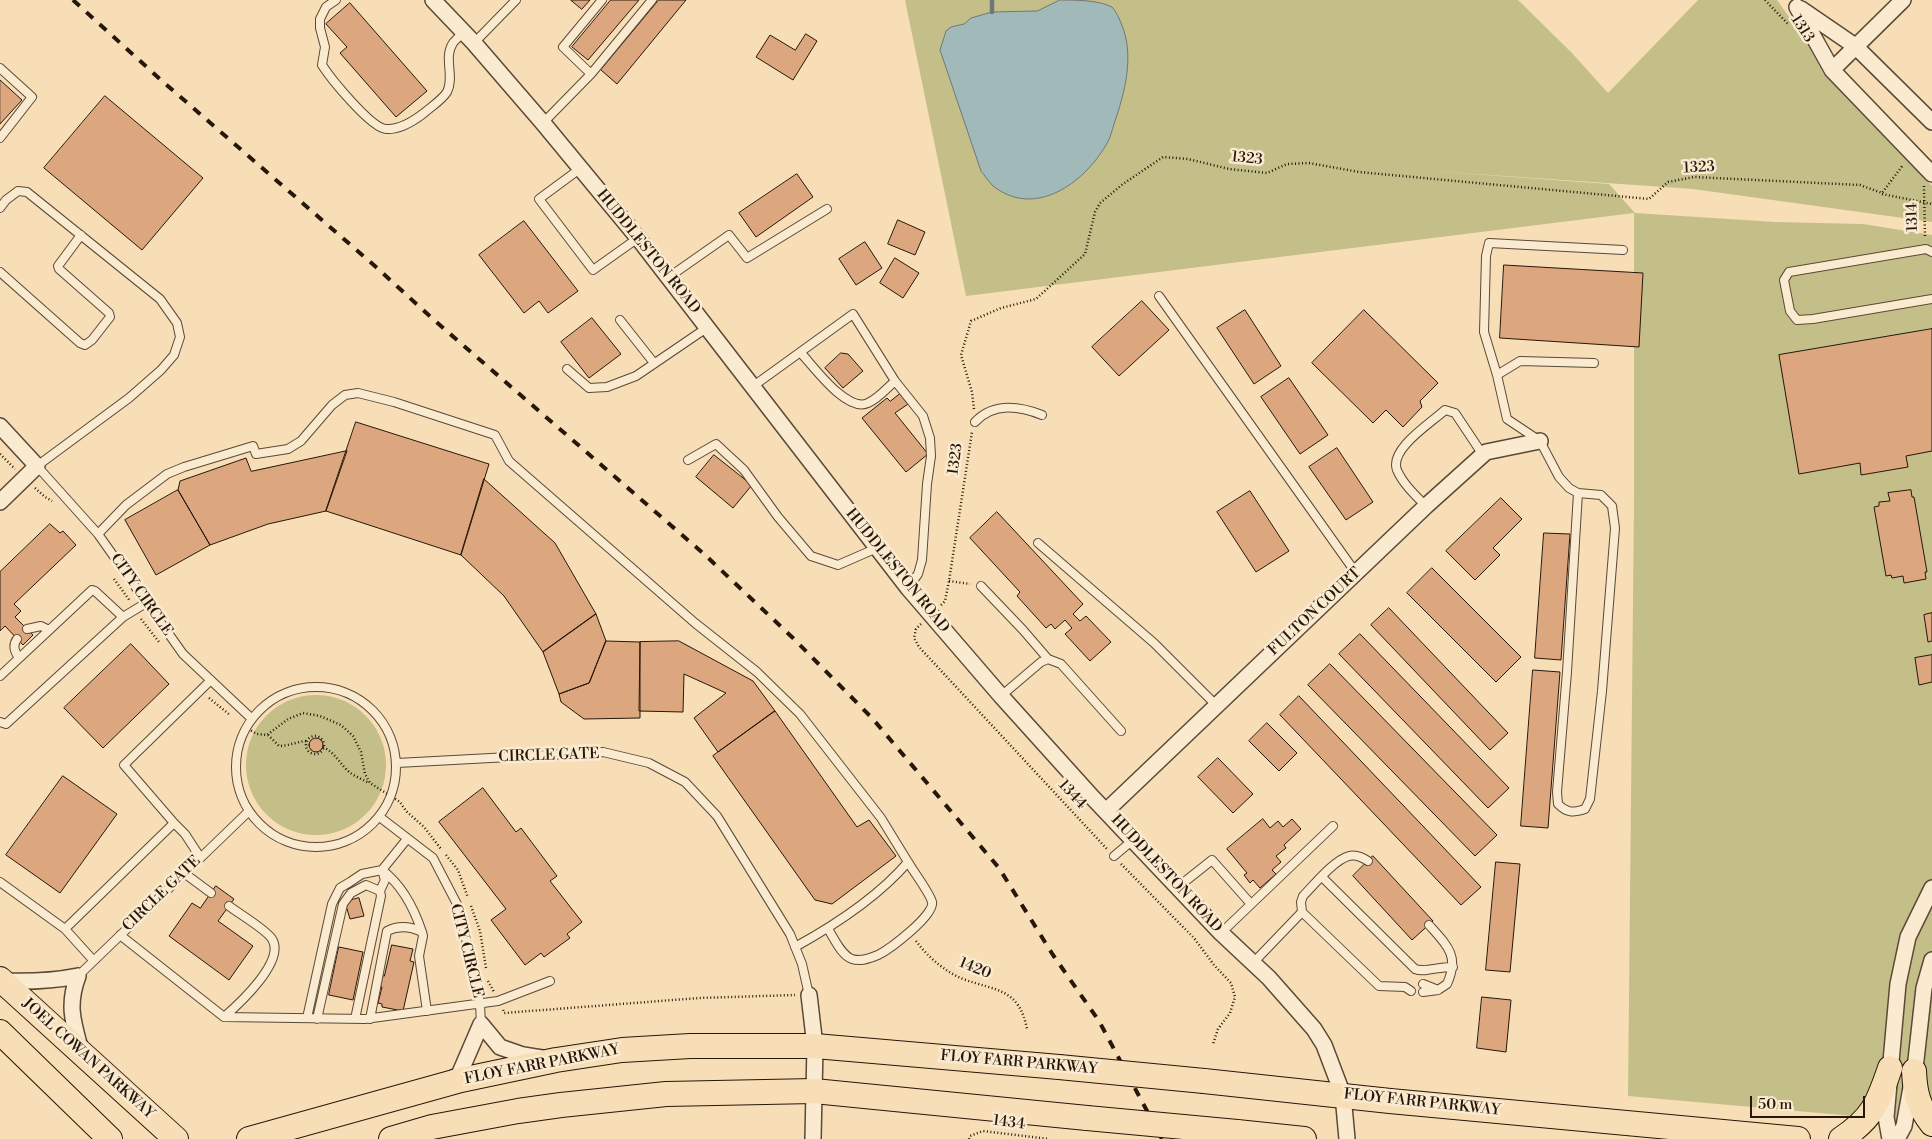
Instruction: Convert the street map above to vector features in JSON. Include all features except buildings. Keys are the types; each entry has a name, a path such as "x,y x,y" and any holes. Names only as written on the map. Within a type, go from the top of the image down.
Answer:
{"main road":[{"name":"JOEL COWAN PARKWAY","path":"2,980 176,1139"},
{"path":"0,1032 106,1137"},
{"name":"FLOY FARR PARKWAY","path":"249,1139 432,1088 556,1060 656,1047 815,1046 1059,1067 1390,1101 1798,1139"},
{"path":"1841,1139 1856,1129 1870,1115 1879,1098 1890,1068"},
{"path":"1914,1071 1916,1092 1924,1114 1932,1124"},
{"path":"391,1139 432,1127 561,1105 666,1094 814,1091 1304,1139"}],"street":[{"name":"HUDDLESTON ROAD","path":"433,0 469,38 543,123 670,277 752,387 908,588 1001,696 1106,811 1314,1029 1324,1045 1343,1095 1347,1139"},
{"path":"1832,70 1903,0"},
{"path":"1794,3 1855,46 1932,122"},
{"path":"1794,3 1832,70 1928,179"},
{"path":"0,426 37,466 0,502"},
{"name":"FULTON COURT","path":"1106,811 1426,506 1486,452 1540,441"},
{"path":"1890,1139 1886,1117 1898,984 1908,937 1932,888"},
{"path":"1897,1139 1903,1130 1914,1071 1924,988 1932,960"},
{"path":"2,980 30,982 78,976"},
{"name":"CIRCLE GATE","path":"78,976 70,1001 82,1053"},
{"path":"809,995 815,1046 813,1139"},
{"path":"481,1024 500,1047 523,1055 556,1060"},
{"name":"CITY CIRCLE","path":"432,1088 459,1075 481,1024"}],"lane":[{"path":"336,0 326,8 320,19 320,28 325,47 322,65 374,125 384,129 398,128 421,116 446,94 450,85 449,56 453,43 469,38 516,0"},
{"path":"591,74 563,47 602,0"},
{"path":"543,123 591,74 652,0"},
{"path":"0,68 32,97 0,138"},
{"path":"581,168 539,199 592,270 638,238"},
{"path":"0,208 6,200 18,191 28,192 160,299 177,323 180,337 174,355 161,370 129,398 37,466"},
{"path":"670,277 729,235 747,258 827,209"},
{"path":"0,272 80,344 85,344 92,340 110,317 110,313 59,269 58,266 61,260 81,235"},
{"path":"1578,493 1567,672 1557,792 1558,804 1565,811 1575,813 1585,809 1590,799 1602,691 1614,528 1612,506 1601,495 1578,493 1569,488 1559,477 1540,441 1507,419 1497,375 1484,332 1486,256 1489,243 1623,250"},
{"path":"1929,251 1789,272 1784,280 1790,311 1797,320 1932,299"},
{"path":"1159,296 1356,573"},
{"path":"752,387 853,314 895,381 923,416 930,438 932,456 927,484 922,560 918,574 908,588"},
{"path":"620,320 654,363"},
{"path":"567,369 589,388 607,387 636,376 708,327"},
{"path":"801,353 840,395 856,405 870,403 895,381"},
{"path":"1497,375 1520,361 1594,363"},
{"path":"98,534 126,505 167,474 253,446 256,454 288,449 301,440 332,405 345,395 358,393 394,402 495,435 509,461 695,623 757,672 800,714 880,818 932,902 931,911 926,917 880,954 864,960 852,959 845,954 828,929"},
{"path":"975,422 981,416 998,408 1023,408 1042,414"},
{"path":"1426,506 1410,490 1397,470 1396,459 1401,448 1445,410 1455,413 1483,455"},
{"path":"688,460 716,444 744,470 778,517 811,556 838,565 877,548"},
{"name":"CITY CIRCLE","path":"37,466 98,534 183,654 251,718"},
{"path":"1038,543 1154,643 1216,705"},
{"path":"981,586 1048,659 1061,664 1121,731"},
{"path":"0,676 92,590 123,618"},
{"path":"0,722 6,724 123,618 146,603"},
{"path":"27,629 41,626 49,630"},
{"path":"17,639 14,643 18,658"},
{"path":"1001,696 1048,659"},
{"path":"200,858 185,834 124,764 211,680"},
{"path":"305,687 328,687 352,694 371,707 388,730 397,763 389,796 381,818 364,832 341,843 317,847 293,844 269,832 246,813 237,788 235,763 238,743 244,727 251,718 263,705 282,694 305,687"},
{"name":"CIRCLE GATE","path":"397,763 603,752 649,763 685,782 717,816 790,934 802,964 809,995"},
{"name":"CIRCLE GATE","path":"78,976 246,813"},
{"name":"CITY CIRCLE","path":"381,818 432,858 458,906 480,1004 481,1024"},
{"path":"65,929 174,823"},
{"path":"1221,933 1333,826"},
{"path":"307,1018 332,904 340,888 362,874 382,870 407,839"},
{"path":"1114,856 1133,840"},
{"path":"1368,861 1360,856 1349,855 1341,860 1303,896 1301,902 1302,912 1379,986 1408,990 1413,983"},
{"path":"1178,887 1212,860 1251,904"},
{"path":"795,947 828,929 893,879 908,862"},
{"path":"355,1019 381,896 380,891 385,880 382,870"},
{"path":"382,870 392,877 414,908 422,932 420,956 427,1011"},
{"path":"184,873 211,893"},
{"path":"1322,877 1415,969 1421,971 1442,966 1452,967"},
{"path":"0,882 65,929 94,960"},
{"path":"317,1018 343,904 351,893 366,885 380,891"},
{"path":"224,1017 241,1003 266,973 274,954 275,945 271,937 228,906"},
{"path":"1253,963 1302,912"},
{"path":"1423,992 1438,990 1447,984 1452,967 1451,951 1429,925"},
{"path":"370,1019 388,931 397,926 422,932"},
{"path":"120,935 224,1017 370,1019 498,1001 550,981"},
{"path":"1423,984 1438,990"}],"path":[{"name":"1313","path":"1765,0 1788,24"},
{"name":"1323","path":"931,614 945,601 970,441 975,422 972,392 961,355 970,322 1001,308 1036,299 1085,254 1095,212 1100,203 1123,184 1163,157 1188,159 1228,169 1267,173 1286,164 1309,163 1359,172 1649,199 1668,182 1694,177 1860,186 1882,193"},
{"path":"1904,163 1882,193 1932,204"},
{"name":"1314","path":"1928,179 1924,203 1929,251"},
{"path":"0,454 44,497 58,504"},
{"path":"112,577 143,622 161,644"},
{"path":"949,581 981,586"},
{"name":"1344","path":"931,614 916,629 914,638 919,647 1114,856 1194,938 1214,965 1231,983 1235,997 1230,1013 1218,1029 1213,1044"},
{"path":"201,690 214,704 244,727 257,734 267,735 279,746 308,741 314,736 322,739 324,748 339,759 348,770 400,802 406,811 424,827 458,870 480,931 488,981 504,1013 699,998 809,995"},
{"path":"267,735 288,719 303,714 320,716 341,725 353,736 361,752 365,774 370,783"},
{"path":"308,741 308,752 317,754 324,748"},
{"name":"1420","path":"909,931 924,952 937,964 961,978 999,990 1015,1000 1024,1013 1027,1029"},
{"name":"1434","path":"969,1139 970,1136 983,1131 1049,1139"}],"shaded area":[{"path":"905,0 1518,0 1572,53 1608,93 1698,0 1777,0 1804,38 1823,73 1932,186 1932,222 1693,189 1417,170 1609,184 1635,213 1775,222 1863,224 1932,235 1932,1123 1628,1096 1634,501 1634,213 966,296"},
{"path":"316,695 343,701 355,707 365,716 374,726 380,738 386,765 380,792 374,804 365,814 355,823 343,829 316,835 289,829 277,823 267,814 258,804 252,792 246,765 252,738 258,726 267,716 277,707 289,701"}],"water":[{"path":"1060,0 1080,0 1112,7 1125,35 1128,61 1125,86 1110,138 1097,159 1072,183 1057,192 1041,198 1025,199 1009,195 993,186 981,171 940,50 946,31 951,27 964,24 971,18 992,12 1037,11"}],"waterway":[{"path":"992,0 992,12"}],"railway":[{"path":"73,0 434,320 704,554 793,638 872,718 999,868 1053,955 1099,1021 1162,1139"}]}
